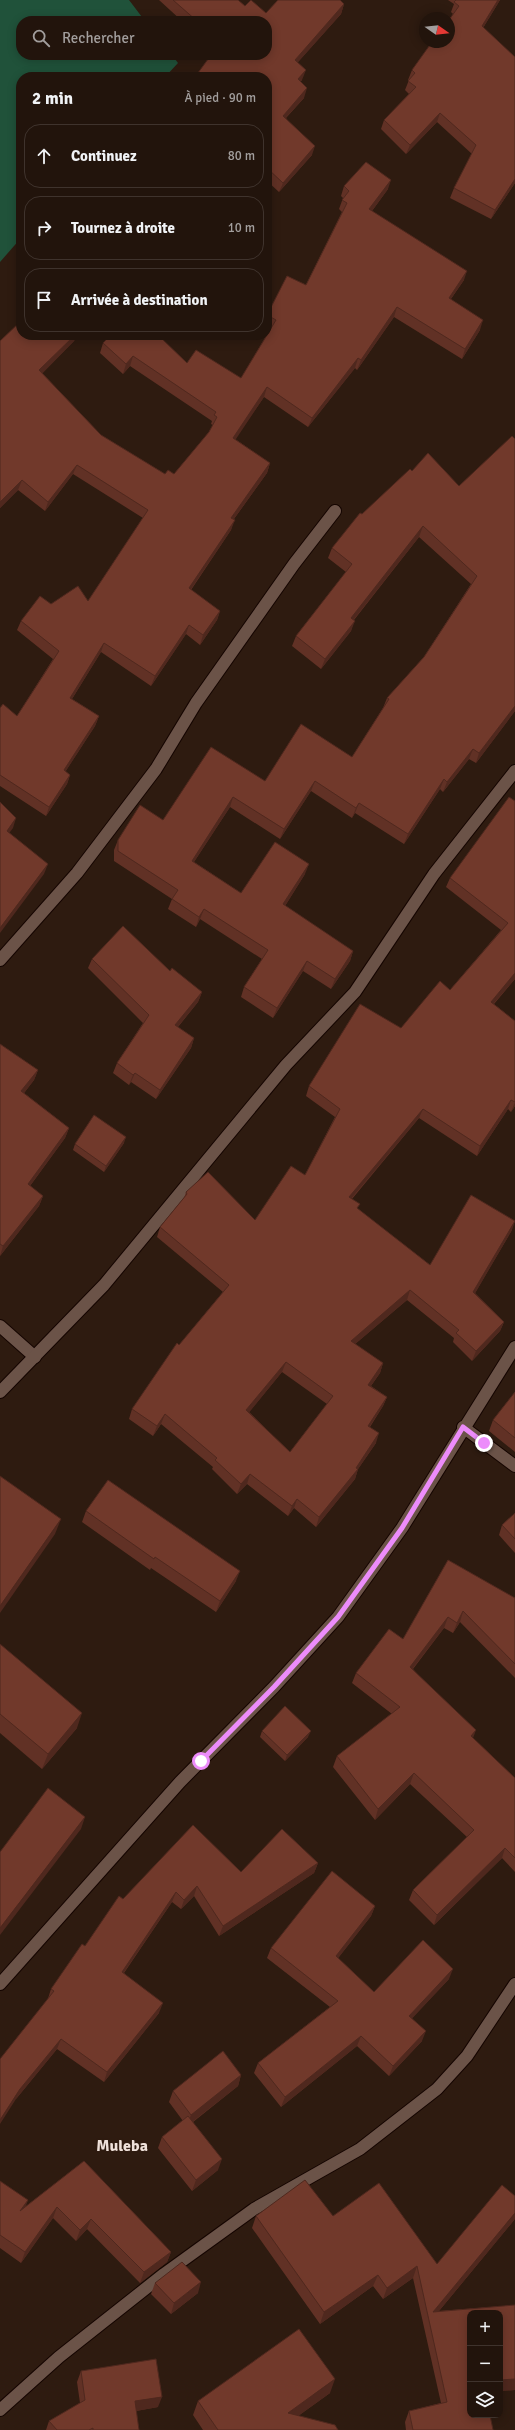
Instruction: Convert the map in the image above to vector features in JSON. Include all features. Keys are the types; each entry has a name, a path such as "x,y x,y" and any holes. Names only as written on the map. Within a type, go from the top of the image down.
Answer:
{"street":[{"path":"0,960 77,873 156,769 196,703 294,564 335,511"},
{"path":"0,1392 104,1285 286,1065 354,992 434,874 515,771"},
{"path":"0,1326 35,1356"},
{"path":"0,1984 180,1782 274,1687 338,1617 402,1528 463,1427 515,1347"},
{"path":"463,1427 515,1466"},
{"path":"0,2410 59,2357 170,2270 254,2209 360,2149 431,2094 467,2056 515,1984"}],"green space":[{"path":"0,0 129,0 141,16 16,16 16,60 176,60 178,63 170,72 16,72 16,244 0,262"}],"building":[{"path":"173,0 238,0 245,6 251,0 266,13 278,0 340,0 344,4 295,60 306,70 298,79 307,88 283,116 315,146 283,183 272,173 272,72 199,72 207,60 272,60 272,16 191,16"},
{"path":"456,0 498,0 482,26 515,57 515,179 495,210 454,188 476,145 440,113 410,145 384,120 416,87 408,81 415,73 412,70 428,48 455,48 455,12 459,6 454,2"},
{"path":"366,162 391,180 369,209 467,271 449,298 483,320 465,349 397,307 361,360 358,358 312,418 267,387 233,438 270,463 231,518 235,520 189,588 220,611 203,635 189,625 155,676 104,643 70,698 99,716 64,770 70,775 49,807 0,775 0,708 3,704 17,716 59,651 21,621 40,596 51,604 78,586 88,601 148,510 77,465 48,502 22,480 0,502 0,341 16,326 16,340 70,340 39,370 101,435 165,474 168,470 174,474 209,432 217,417 214,415 216,412 133,356 126,364 103,343 106,340 163,340 187,363 196,350 241,378 264,340 272,340 272,327 276,320 272,318 272,305 287,276 306,285 347,203 342,200 349,191 344,186"},
{"path":"512,436 515,439 515,706 479,753 473,749 447,782 444,779 408,834 359,803 356,808 315,781 284,829 233,797 192,861 241,893 275,842 309,864 283,904 353,951 335,979 307,961 277,1008 244,987 268,950 204,909 199,917 172,899 178,890 118,851 118,840 140,805 163,820 211,747 265,781 301,724 352,757 389,699 387,698 424,657 477,576 423,526 351,618 355,621 325,659 296,636 352,564 332,548 360,513 362,514 410,469 412,471 428,453 459,486"},
{"path":"509,797 515,801 515,973 491,1002 515,1021 515,1102 511,1100 480,1146 423,1109 349,1197 360,1204 357,1208 430,1265 471,1195 515,1221 473,1292 504,1322 476,1351 456,1333 459,1330 410,1290 351,1341 383,1363 368,1385 387,1397 368,1426 379,1433 356,1468 358,1469 319,1517 297,1499 292,1506 250,1474 241,1484 215,1460 217,1458 165,1414 157,1426 132,1409 177,1343 179,1345 229,1285 160,1227 187,1194 186,1192 208,1172 255,1220 291,1166 305,1175 340,1109 309,1086 360,1004 401,1028 440,981 450,990 508,923 450,878","holes":["286,1362 333,1396 290,1452 246,1410"]},
{"path":"0,802 16,818 7,831 48,864 0,928"},
{"path":"123,926 170,971 172,968 202,992 175,1025 194,1038 160,1090 135,1073 133,1075 117,1063 149,1015 92,959"},
{"path":"0,1044 38,1070 21,1091 69,1128 28,1184 43,1196 3,1246 0,1244"},
{"path":"94,1115 126,1137 106,1166 75,1144"},
{"path":"515,1392 515,1438 493,1420"},
{"path":"0,1476 61,1519 0,1606"},
{"path":"108,1480 240,1571 220,1601 155,1557 154,1559 86,1511"},
{"path":"515,1513 515,1539 502,1525"},
{"path":"448,1560 515,1598 515,1664 463,1611 457,1623 448,1617 410,1667 476,1730 471,1736 515,1778 515,1858 505,1848 437,1915 413,1890 474,1830 414,1773 378,1809 337,1756 400,1707 356,1673 389,1629 403,1639"},
{"path":"0,1644 82,1713 48,1754 0,1714"},
{"path":"285,1706 311,1731 287,1755 262,1731"},
{"path":"48,1788 85,1817 0,1928 0,1852"},
{"path":"193,1825 241,1872 282,1829 318,1863 223,1926 197,1886 184,1900 176,1892 122,1972 163,2003 107,2072 61,2039 20,2089 0,2120 0,2059 54,1991 51,1989 82,1944 85,1946 119,1896 123,1899"},
{"path":"332,1871 375,1906 336,1956 374,1992 423,1940 453,1969 409,2016 426,2031 393,2066 361,2036 285,2097 258,2063 338,2001 271,1948"},
{"path":"223,2051 241,2075 191,2115 173,2091"},
{"path":"188,2116 222,2159 196,2180 162,2137"},
{"path":"84,2161 171,2252 144,2272 91,2219 80,2230 57,2207 25,2252 0,2235 0,2181 28,2200 20,2211"},
{"path":"305,2180 333,2216 379,2183 437,2264 502,2185 515,2196 515,2213 433,2312 515,2305 515,2379 503,2380 503,2310 467,2310 467,2418 491,2418 493,2430 413,2430 409,2411 447,2402 417,2266 387,2288 378,2275 324,2312 256,2216"},
{"path":"182,2262 201,2282 174,2303 155,2283"},
{"path":"299,2329 335,2379 288,2413 335,2425 338,2430 218,2430 198,2401"},
{"path":"156,2359 162,2397 135,2401 139,2430 93,2430 93,2428 89,2430 57,2430 49,2421 85,2400 81,2371"}],"district":[{"name":"Muleba","path":"122,2146"}],"route":[{"path":"201,1761 274,1687 338,1617 402,1528 463,1427 484,1443"}]}
